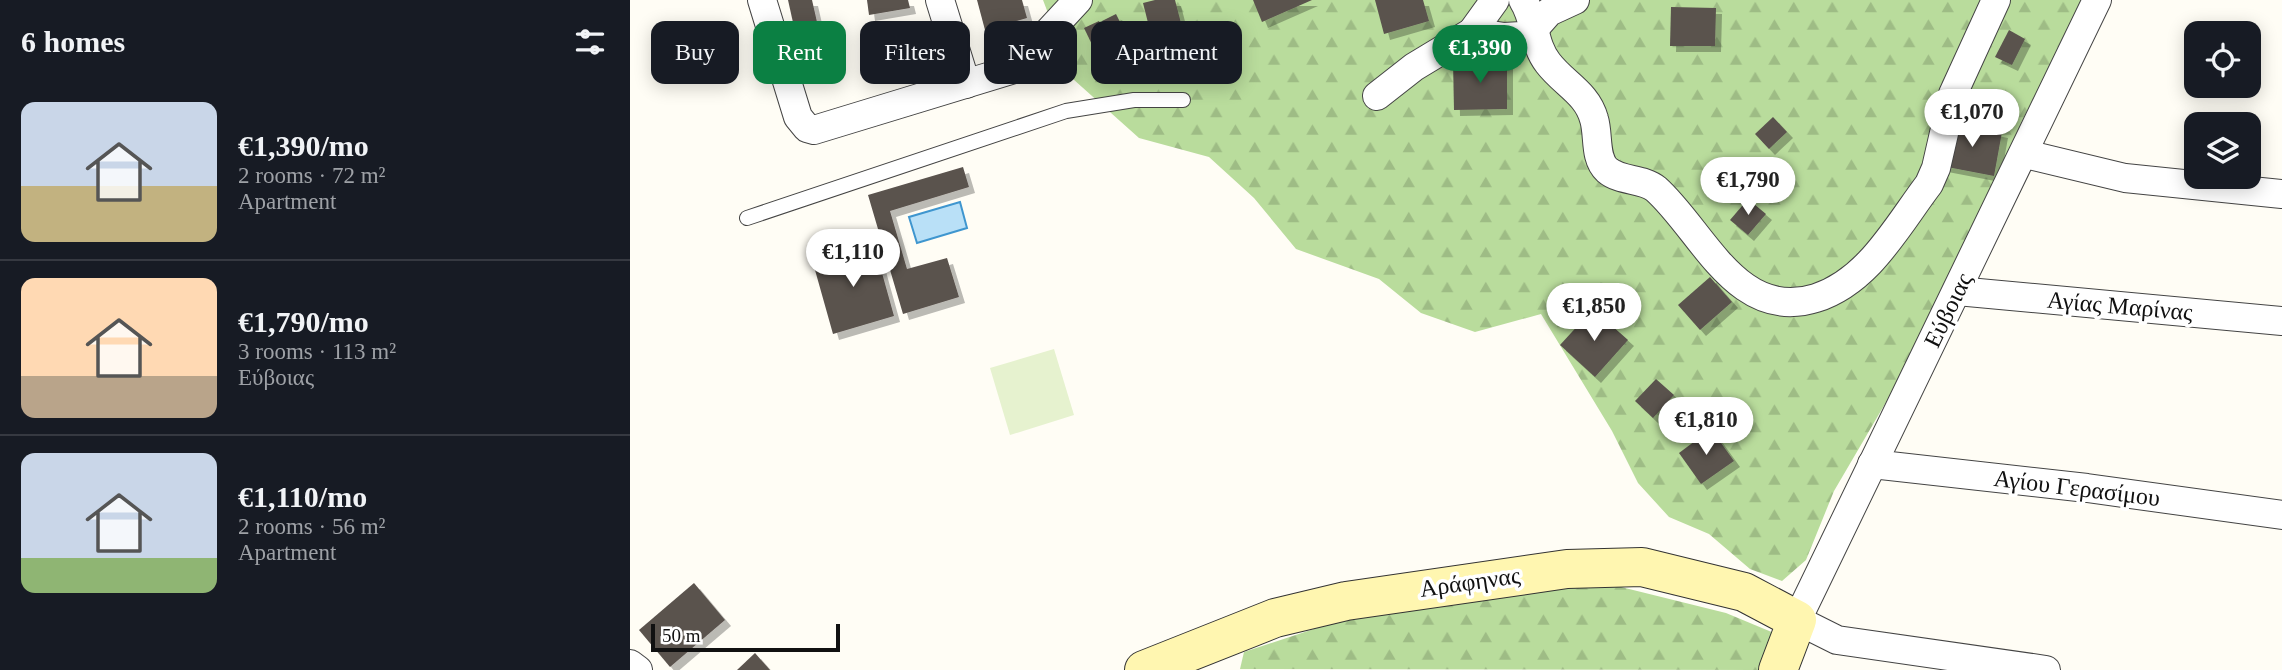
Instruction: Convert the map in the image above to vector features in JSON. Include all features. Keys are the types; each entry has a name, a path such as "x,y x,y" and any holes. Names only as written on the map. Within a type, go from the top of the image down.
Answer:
{"main road":[{"name":"Αράφηνας","path":"1144,670 1275,618 1346,601 1567,569 1642,567 1744,592 1797,620"},
{"path":"1778,670 1797,620"}],"street":[{"path":"762,0 798,117 807,128 822,129 966,84"},
{"path":"940,0 946,21"},
{"path":"970,83 1017,67 1078,0"},
{"path":"1377,96 1414,67 1472,32 1495,0"},
{"path":"1523,0 1534,29 1535,42 1548,64 1587,101 1595,121 1600,158 1607,170 1656,189 1744,289 1769,299 1796,302 1817,298 1860,275 1929,184 1936,168 1953,94 1996,0"},
{"path":"1472,32 1504,37 1522,36 1534,29 1549,12 1575,0"},
{"name":"Εύβοιας","path":"1797,620 2025,154 2097,0"},
{"path":"2025,154 2125,178 2282,194"},
{"name":"Αγίας Μαρίνας","path":"1957,291 2282,321"},
{"name":"Αγίου Γερασίμου","path":"1872,464 2087,488 2282,515"},
{"path":"1797,620 1837,640 1933,662 2046,670"},
{"path":"630,664 638,670"}],"lane":[{"path":"747,218 1066,111 1134,100 1183,100"}],"green space":[{"path":"1043,0 2084,0 2022,121 1920,344 1834,491 1806,560 1782,581 1750,569 1709,534 1669,517 1638,483 1612,431 1541,314 1475,332 1421,313 1379,279 1296,249 1254,198 1209,157 1139,138 1077,83 1077,21 1051,21"},
{"path":"1054,349 1074,415 1010,435 990,368"},
{"path":"1617,586 1726,613 1774,633 1760,670 1240,669 1244,652 1335,622 1560,588"}],"water":[{"path":"960,202 967,228 917,243 909,217"}],"building":[{"path":"788,0 812,0 817,21 793,21"},
{"path":"867,0 908,0 910,8 869,15"},
{"path":"977,0 1022,0 1027,18 1016,21 984,21 984,26"},
{"path":"1175,0 1180,21 1148,21 1143,3"},
{"path":"1253,0 1312,0 1262,22"},
{"path":"1375,0 1423,0 1429,21 1384,34"},
{"path":"1671,7 1716,8 1715,46 1670,46"},
{"path":"1116,14 1120,21 1102,21"},
{"path":"1091,25 1091,42 1084,28"},
{"path":"2009,30 2025,39 2012,65 1995,57"},
{"path":"1507,60 1507,109 1454,110 1453,61"},
{"path":"1773,117 1787,132 1769,149 1755,134"},
{"path":"1951,122 2002,132 1994,176 1942,166"},
{"path":"963,167 969,187 890,211 907,269 947,258 959,297 903,314 868,195"},
{"path":"1748,199 1766,214 1748,235 1730,220"},
{"path":"855,241 861,260 877,255 894,316 833,334 815,270 832,265 827,249"},
{"path":"1710,277 1732,302 1700,330 1678,305"},
{"path":"1593,309 1628,340 1595,377 1560,345"},
{"path":"1656,379 1674,395 1653,418 1635,401"},
{"path":"1711,429 1734,461 1701,484 1679,453"},
{"path":"694,583 725,620 670,667 639,630"},
{"path":"755,653 770,670 737,670"}]}
